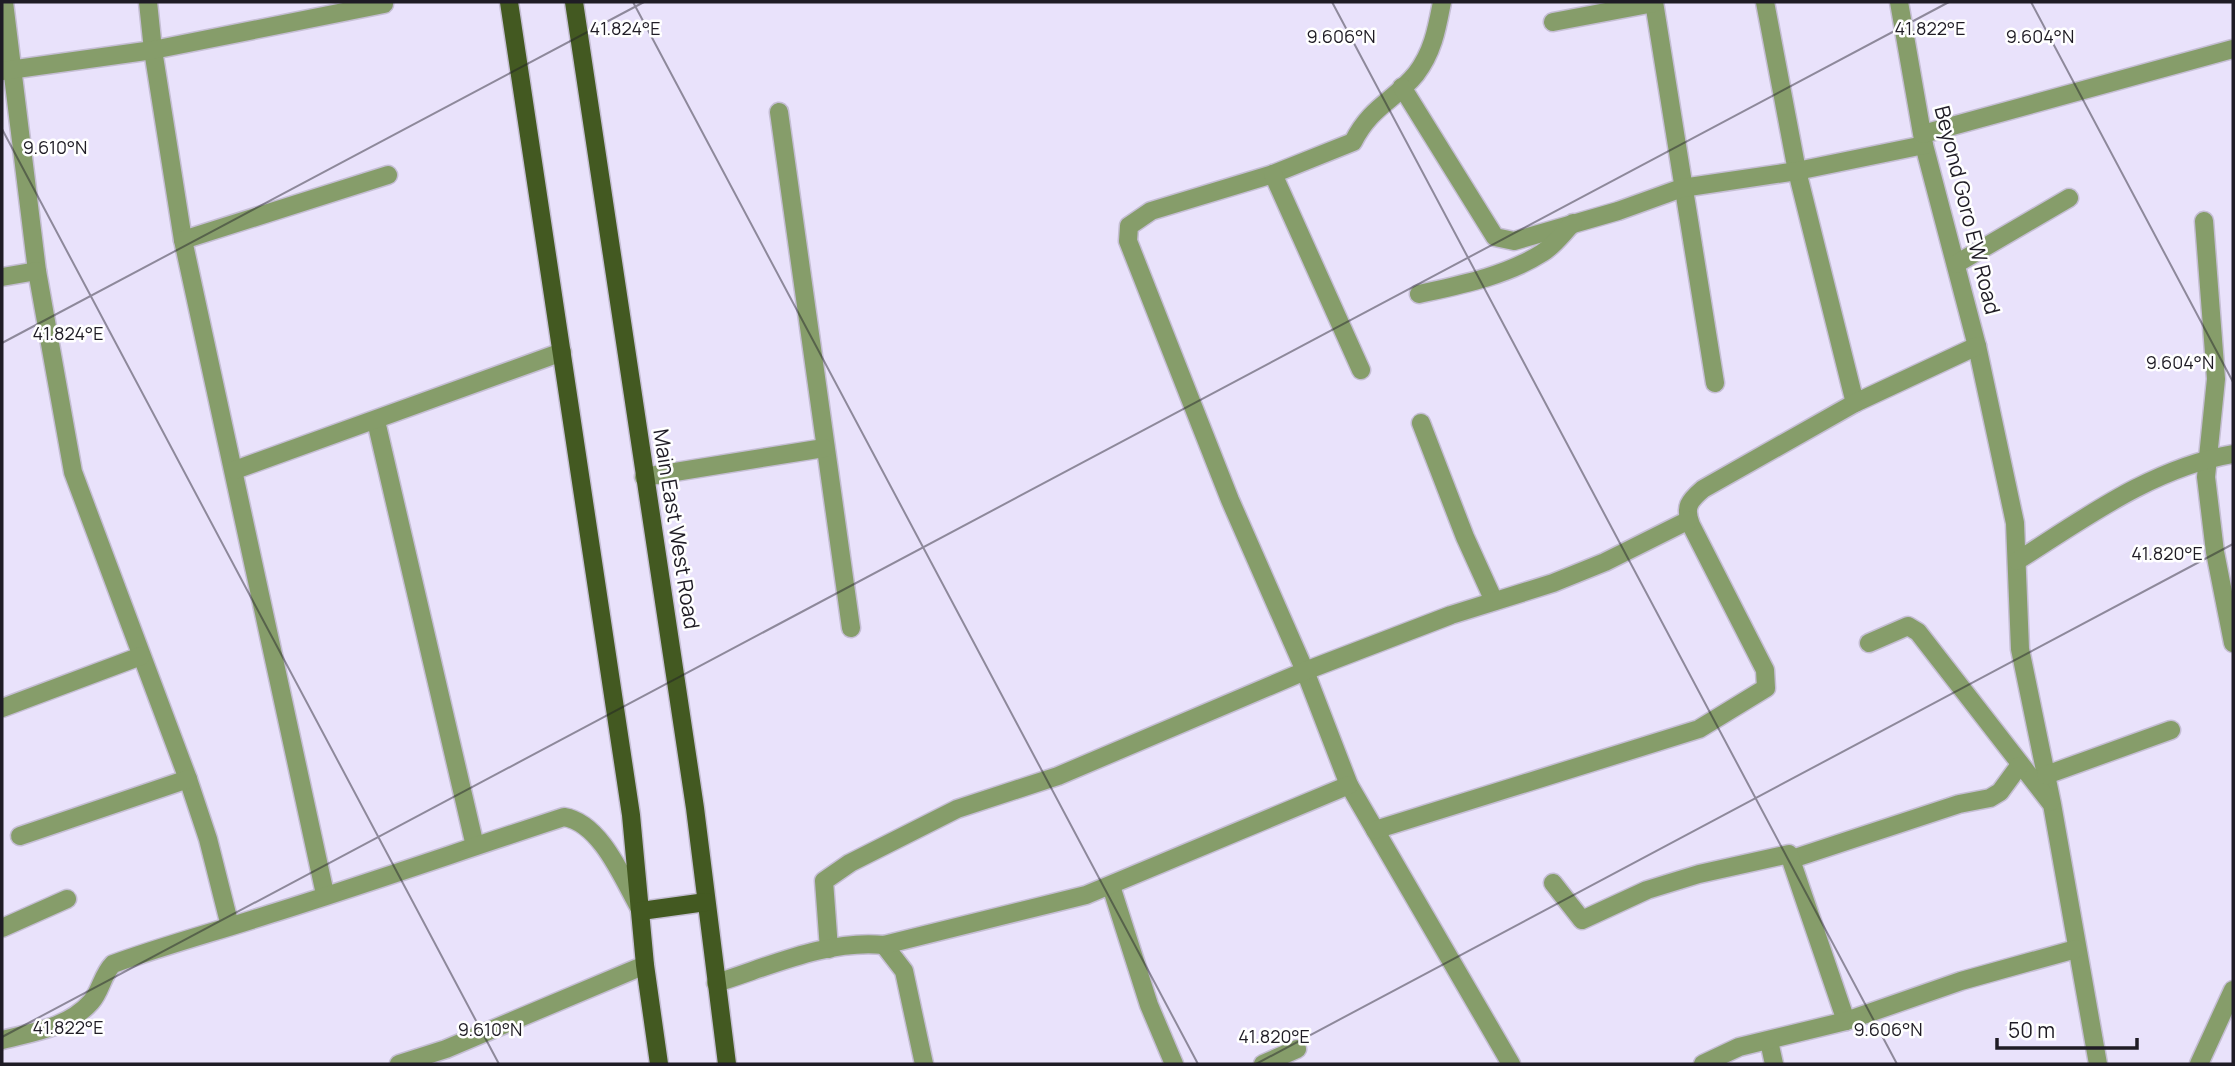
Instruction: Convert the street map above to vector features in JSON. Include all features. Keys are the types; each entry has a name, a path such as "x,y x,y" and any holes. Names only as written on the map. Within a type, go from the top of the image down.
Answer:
{"main road":[{"path":"509,2 631,815 645,965 659,1064"},
{"name":"Main East West Road","path":"574,2 695,808 727,1064"},
{"path":"641,911 706,902"}],"street":[{"path":"4,2 7,71 37,271 73,472 188,779 230,926"},
{"path":"148,2 183,240 235,470 324,894"},
{"path":"1442,2 1434,42 1416,74 1363,122 1353,142 1273,174 1151,211 1129,226 1128,242 1230,500 1304,670 1349,785 1511,1064"},
{"path":"1553,22 1654,2 1715,383"},
{"path":"1765,2 1797,171 1855,403"},
{"name":"Beyond Goro EW Road","path":"1899,2 1923,140 1977,346 2015,523 2020,649 2052,804 2098,1064"},
{"path":"7,71 153,50 384,4"},
{"path":"1402,87 1495,237 1514,241 1618,211 1682,188 1797,171 1923,140 2233,48"},
{"path":"779,112 851,628"},
{"path":"1273,174 1361,370"},
{"path":"183,240 388,175"},
{"path":"1956,264 2068,198"},
{"path":"2204,221 2216,379 2206,477 2215,552 2233,641"},
{"path":"1419,294 1464,284 1524,262 1552,245 1573,223"},
{"path":"2,277 37,271"},
{"path":"1375,830 1699,729 1766,688 1765,670 1689,520 1687,506 1703,489 1855,403 1977,346"},
{"path":"235,470 376,421 467,384 562,352"},
{"path":"376,421 475,846"},
{"path":"1421,423 1465,537 1494,601"},
{"path":"644,477 824,448"},
{"path":"2017,561 2134,487 2210,458 2233,454"},
{"path":"829,949 824,881 832,873 957,809 1058,776 1304,670 1605,562 1689,520"},
{"path":"1868,643 1908,626 1918,632 2019,766 2052,804"},
{"path":"2,708 141,656"},
{"path":"2046,775 2171,730"},
{"path":"1792,859 1959,803 1990,797 2000,792 2019,766"},
{"path":"20,836 188,779"},
{"path":"716,983 829,949 865,943 884,945 1022,913 1111,886 1349,785"},
{"path":"2,1040 59,1025 77,1015 93,1000 113,964 324,894 406,871 564,817 577,819 614,863 641,911"},
{"path":"1553,883 1582,920 1647,890 1785,853 1792,859 1807,913 1846,1021"},
{"path":"1111,886 1149,1005 1174,1064"},
{"path":"2,928 67,899"},
{"path":"884,945 904,971 924,1064"},
{"path":"1703,1064 1739,1047 1846,1021 1939,988 2076,949"},
{"path":"399,1064 446,1049 645,965"},
{"path":"2199,1064 2233,990"},
{"path":"1769,1041 1774,1064"},
{"path":"430,1064 446,1049"},
{"path":"1263,1064 1297,1049"}]}
